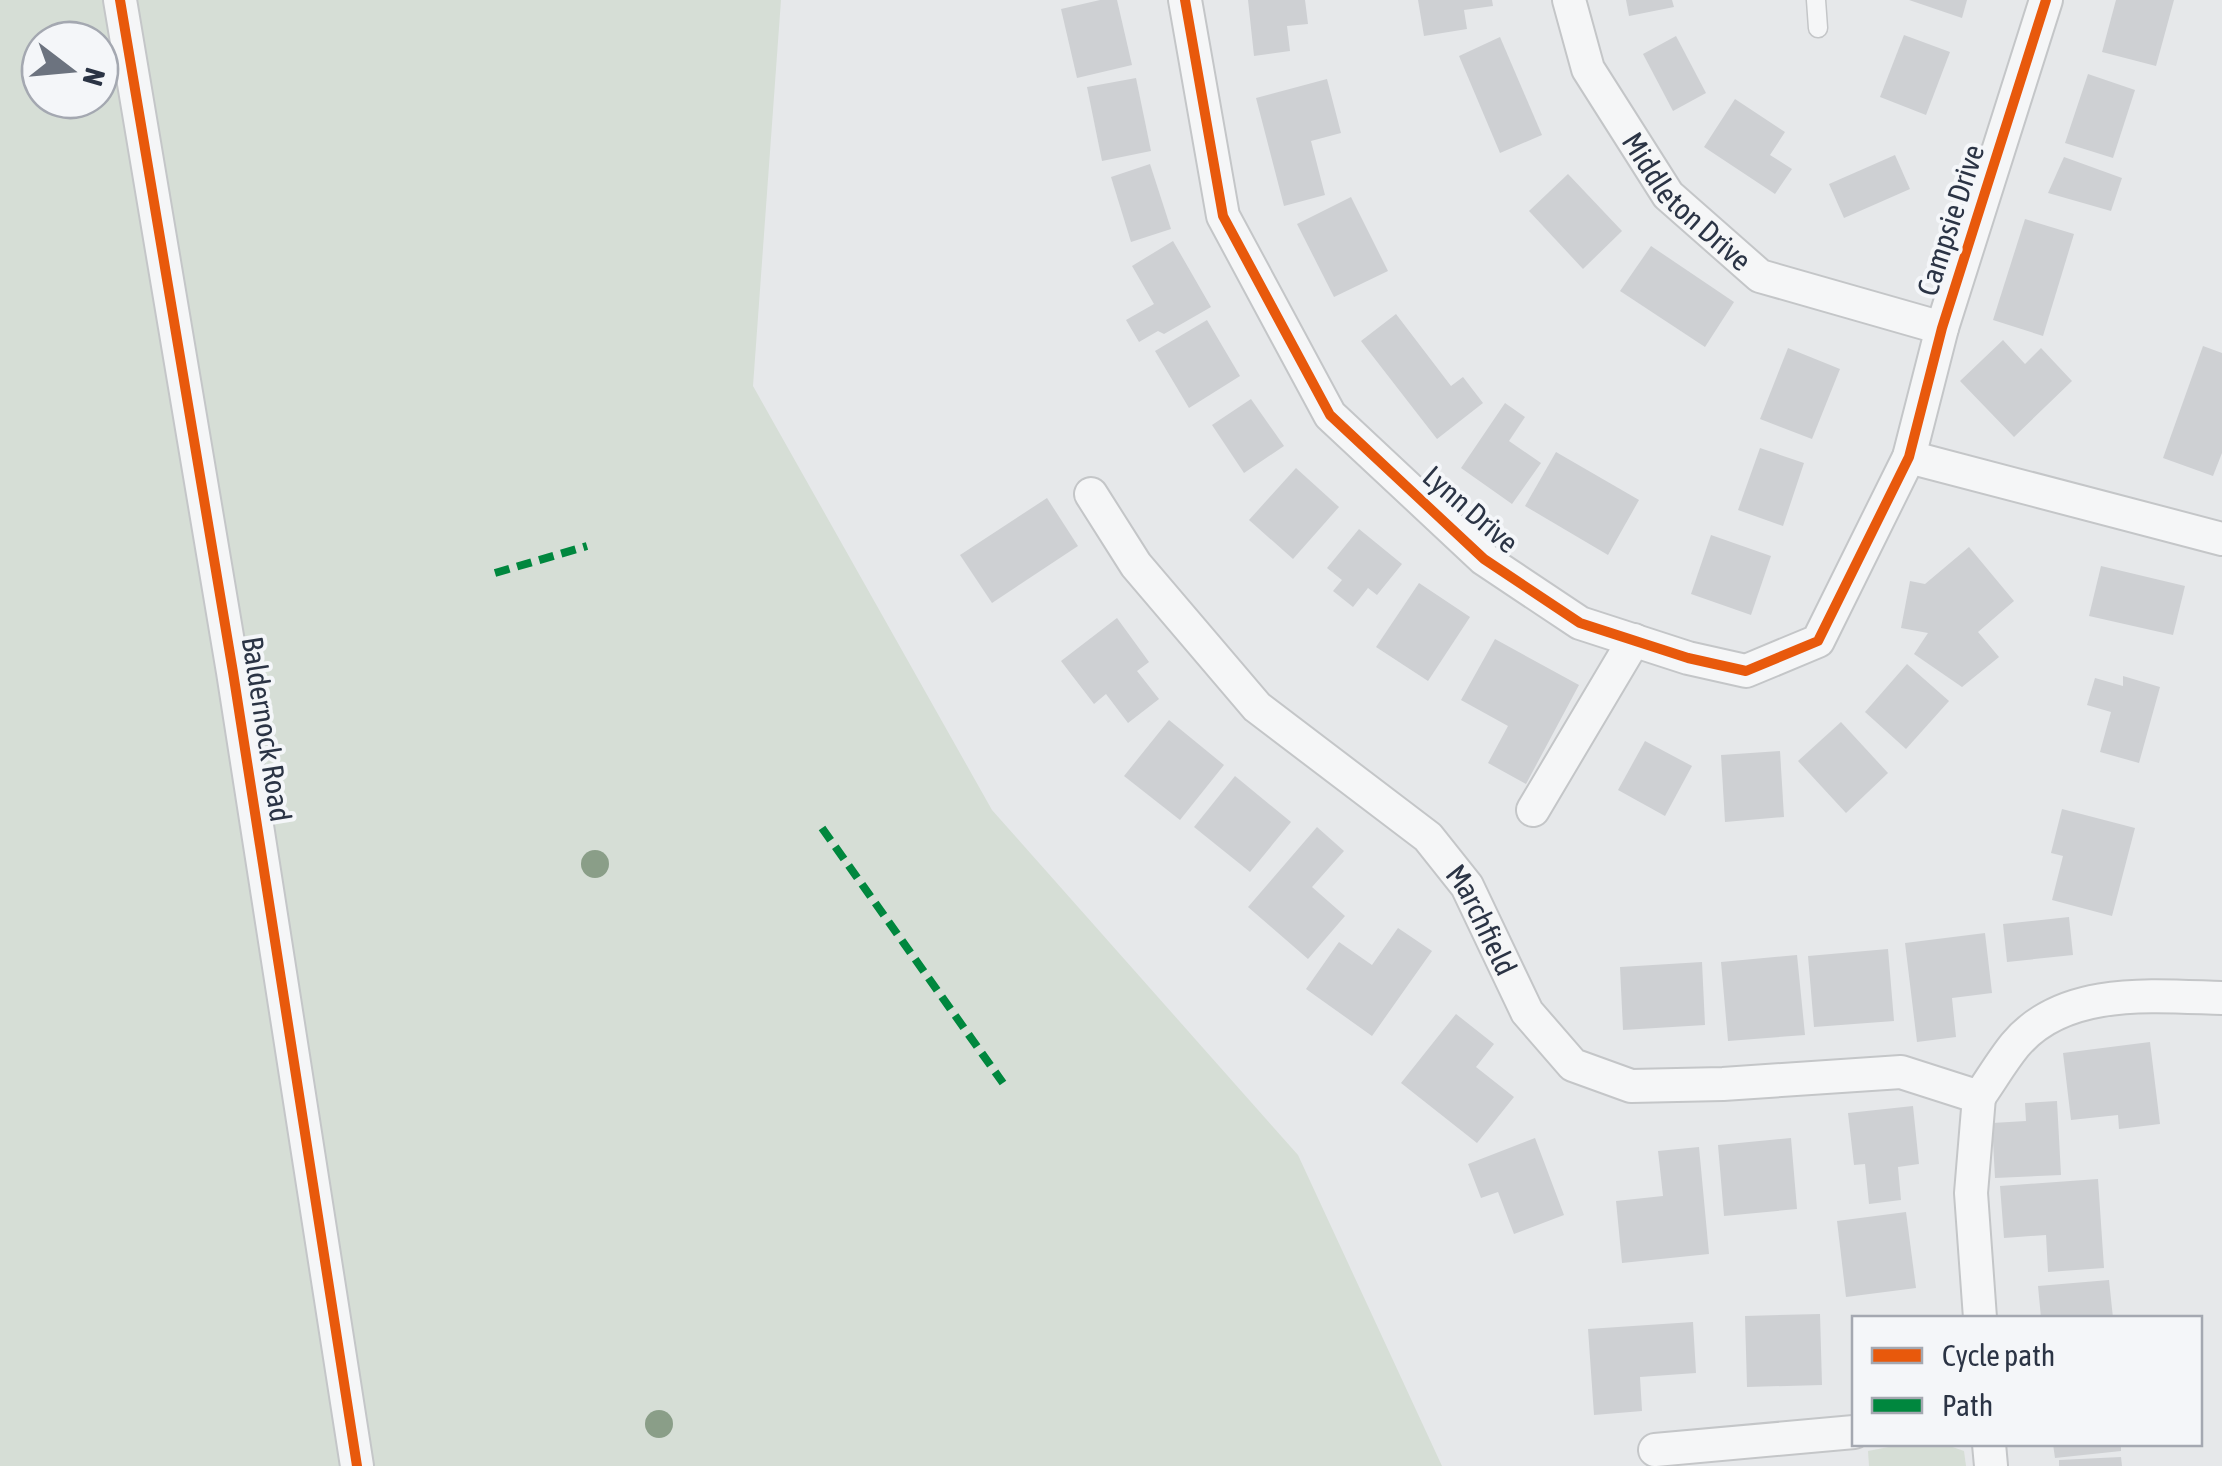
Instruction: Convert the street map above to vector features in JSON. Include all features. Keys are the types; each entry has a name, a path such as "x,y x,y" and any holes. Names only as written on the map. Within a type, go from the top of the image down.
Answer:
{"street":[{"name":"Baldernock Road","path":"120,0 233,672 357,1466"},
{"name":"Lynn Drive","path":"1184,0 1223,216 1330,415 1484,558 1580,623 1688,658 1746,671 1818,641 1908,457"},
{"name":"Middleton Drive","path":"1569,0 1588,69 1668,194 1760,276 1942,328"},
{"name":"Campsie Drive","path":"1908,457 1942,328 2046,0"},
{"path":"1908,457 2222,539"},
{"name":"Marchfield","path":"1091,494 1136,565 1258,707 1428,837 1467,886 1527,1012 1573,1065 1631,1086 1901,1072 1979,1097"},
{"path":"1533,810 1634,640"},
{"path":"1980,1316 1971,1193 1979,1097 2017,1042 2059,1012 2110,998 2222,998"},
{"path":"1656,1450 1852,1432"}],"lane":[{"path":"1816,0 1818,28"}],"shaded area":[{"path":"0,0 781,0 753,386 992,810 1298,1155 1442,1466 0,1466"},
{"path":"1894,1446 1950,1446 1964,1451 1966,1466 1869,1466 1868,1451"}],"building":[{"path":"1117,0 1132,65 1077,78 1061,9"},
{"path":"1248,0 1305,0 1308,24 1287,26 1290,51 1254,56"},
{"path":"1418,0 1492,0 1493,6 1464,10 1467,29 1424,36"},
{"path":"1626,0 1672,0 1674,7 1629,16"},
{"path":"1909,0 1967,0 1962,18"},
{"path":"2116,0 2174,0 2156,66 2102,52"},
{"path":"1904,35 1950,52 1926,115 1880,97"},
{"path":"1676,36 1706,93 1673,111 1643,54"},
{"path":"1500,37 1542,135 1500,153 1459,56"},
{"path":"2088,74 2135,90 2113,158 2065,143"},
{"path":"1136,78 1151,151 1102,161 1087,87"},
{"path":"1327,79 1341,133 1311,141 1325,195 1284,206 1256,98"},
{"path":"1735,99 1785,132 1770,155 1792,169 1775,194 1704,147"},
{"path":"1895,155 1910,189 1844,218 1829,184"},
{"path":"2064,157 2122,178 2111,211 2048,193"},
{"path":"1150,164 1171,229 1131,242 1111,177"},
{"path":"1568,174 1622,231 1583,269 1529,211"},
{"path":"1351,197 1388,271 1334,297 1297,224"},
{"path":"2025,219 2074,234 2043,336 1993,320"},
{"path":"1173,241 1211,307 1164,334 1158,331 1139,342 1126,320 1154,304 1132,266"},
{"path":"1651,246 1734,302 1705,347 1620,291"},
{"path":"1396,314 1451,386 1463,377 1483,403 1437,439 1361,341"},
{"path":"1207,320 1240,376 1189,408 1155,351"},
{"path":"2003,340 2025,364 2041,348 2072,381 2014,437 1960,381"},
{"path":"2203,346 2222,353 2222,453 2213,476 2163,458"},
{"path":"1788,348 1840,369 1812,439 1760,419"},
{"path":"1251,399 1284,446 1244,473 1212,425"},
{"path":"1505,403 1525,417 1509,441 1541,463 1512,504 1461,468"},
{"path":"1760,448 1804,463 1783,526 1738,510"},
{"path":"1556,452 1639,500 1608,555 1525,506"},
{"path":"1296,468 1339,507 1293,559 1249,520"},
{"path":"1047,498 1078,546 992,603 960,555"},
{"path":"1359,529 1402,564 1377,595 1368,588 1353,607 1333,591 1342,580 1327,568"},
{"path":"1711,535 1771,556 1751,615 1691,594"},
{"path":"1969,547 2014,601 1978,632 1999,657 1962,687 1914,654 1928,633 1901,628 1910,581 1925,584"},
{"path":"2101,566 2185,586 2173,635 2089,616"},
{"path":"1419,583 1470,617 1428,681 1376,647"},
{"path":"1117,618 1149,662 1137,671 1159,699 1128,723 1106,694 1094,704 1061,661"},
{"path":"1495,639 1579,685 1526,784 1488,763 1508,726 1461,700"},
{"path":"1907,664 1949,701 1906,749 1865,712"},
{"path":"2123,676 2160,687 2139,763 2100,752 2111,712 2087,705 2095,678 2123,686"},
{"path":"1169,720 1224,765 1180,820 1124,776"},
{"path":"1841,722 1888,773 1846,813 1798,761"},
{"path":"1645,741 1692,766 1665,816 1618,790"},
{"path":"1780,751 1784,817 1725,822 1721,755"},
{"path":"1235,776 1291,822 1250,872 1194,827"},
{"path":"2062,809 2135,828 2112,916 2052,900 2063,856 2051,853"},
{"path":"1317,827 1344,851 1312,887 1345,916 1308,959 1248,907"},
{"path":"2069,917 2073,955 2007,962 2003,924"},
{"path":"1398,928 1432,951 1372,1036 1306,989 1339,942 1372,965"},
{"path":"1985,933 1992,993 1952,998 1956,1037 1917,1042 1905,943"},
{"path":"1888,949 1894,1021 1814,1027 1808,956"},
{"path":"1797,955 1805,1035 1728,1041 1721,962"},
{"path":"1702,962 1705,1025 1623,1030 1620,967"},
{"path":"1456,1014 1494,1044 1476,1067 1514,1097 1477,1143 1401,1083"},
{"path":"2150,1042 2160,1124 2119,1129 2118,1115 2071,1120 2063,1053"},
{"path":"2057,1101 2061,1175 1995,1178 1992,1123 2026,1121 2025,1103"},
{"path":"1913,1106 1919,1164 1898,1167 1901,1200 1869,1204 1865,1164 1854,1165 1848,1113"},
{"path":"1535,1138 1564,1215 1514,1234 1498,1192 1481,1198 1468,1164"},
{"path":"1791,1138 1797,1209 1724,1216 1718,1145"},
{"path":"1699,1147 1709,1254 1622,1263 1616,1201 1663,1196 1658,1151"},
{"path":"2098,1179 2104,1268 2048,1272 2046,1235 2004,1238 2000,1186"},
{"path":"1906,1212 1916,1288 1846,1297 1837,1221"},
{"path":"2109,1280 2113,1316 2041,1316 2038,1286"},
{"path":"1820,1314 1822,1385 1747,1387 1745,1316"},
{"path":"1693,1322 1696,1373 1640,1377 1642,1411 1594,1415 1588,1329"},
{"path":"2053,1446 2121,1446 2121,1451 2055,1458"},
{"path":"2121,1457 2122,1466 2059,1466 2059,1460"}],"marked path":[{"path":"495,573 587,546"},
{"path":"822,828 1003,1083"}],"cycle path":[{"path":"120,0 233,672 357,1466"},
{"path":"1185,0 1223,216 1330,415 1484,559 1580,623 1688,658 1746,671 1818,641 1909,457 1942,328 2046,0"}]}
